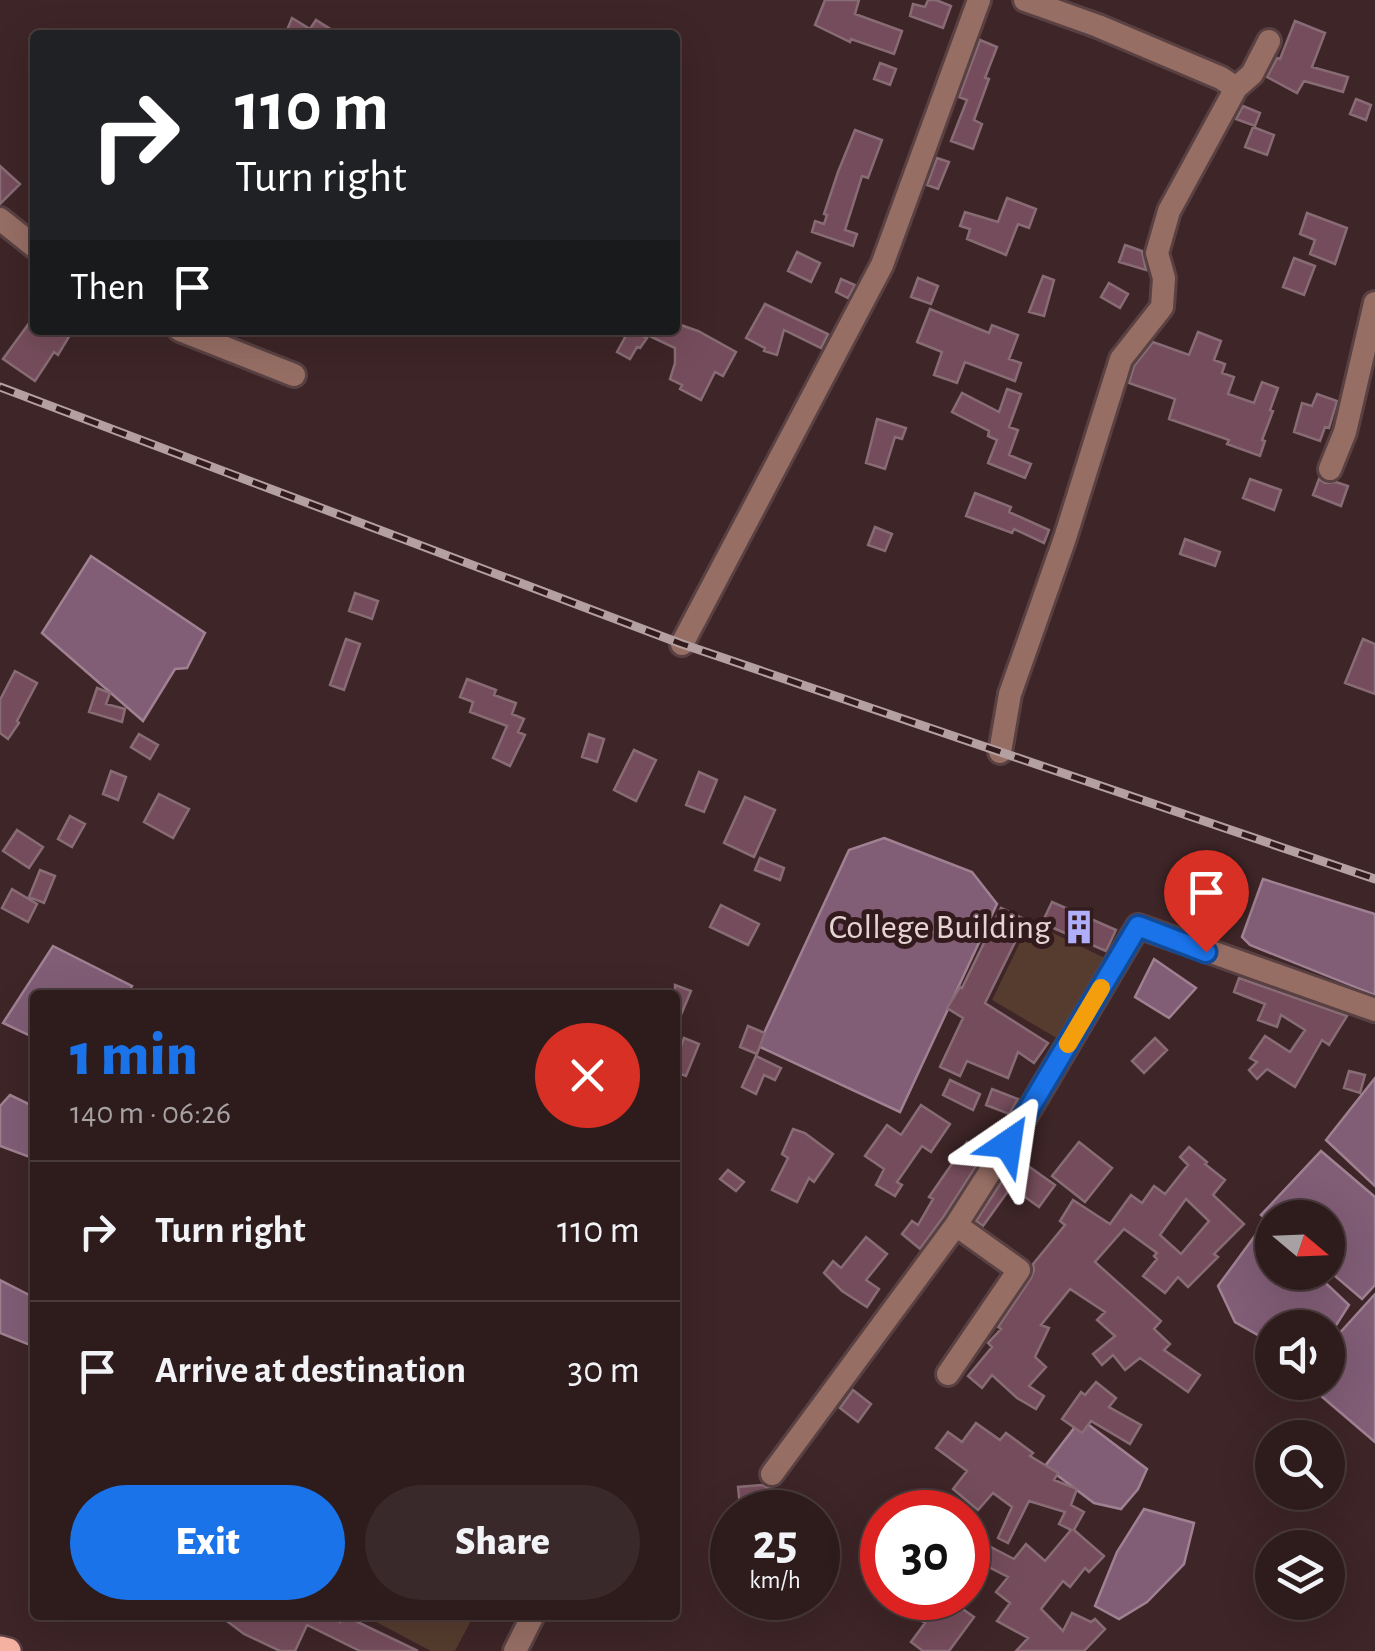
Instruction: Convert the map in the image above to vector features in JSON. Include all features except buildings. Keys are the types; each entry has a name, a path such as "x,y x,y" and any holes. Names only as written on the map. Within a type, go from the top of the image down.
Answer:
{"main road":[{"path":"0,1649 8,1651"}],"street":[{"path":"682,644 882,265 978,0"},
{"path":"1025,0 1133,41 1236,88"},
{"path":"1000,752 1010,694 1121,360 1162,307 1164,278 1158,253 1169,211 1236,88 1252,74 1270,41"},
{"path":"0,219 30,243"},
{"path":"1330,469 1345,432 1375,304"},
{"path":"193,335 294,375"},
{"path":"772,1474 956,1225 1138,926 1375,1010"},
{"path":"948,1374 1019,1270 956,1225"},
{"path":"514,1651 530,1620"}],"shaded area":[{"path":"91,556 205,633 187,668 175,669 143,721 42,633"},
{"path":"884,838 972,872 997,904 900,1112 758,1046 849,850"},
{"path":"1263,879 1375,914 1375,995 1250,945 1242,937"},
{"path":"1030,922 1111,961 1065,1043 992,1000"},
{"path":"53,946 132,986 130,990 30,990 30,1036 3,1023"},
{"path":"1154,959 1196,988 1169,1018 1135,997"},
{"path":"1375,1078 1375,1186 1326,1140"},
{"path":"10,1095 30,1105 30,1157 0,1146 0,1106"},
{"path":"1321,1151 1375,1197 1375,1285 1362,1299 1345,1284 1345,1200 1275,1200"},
{"path":"1255,1236 1255,1290 1333,1290 1349,1305 1345,1311 1255,1310 1255,1333 1235,1322 1218,1286"},
{"path":"0,1280 30,1295 30,1345 0,1333"},
{"path":"1375,1294 1375,1442 1326,1400 1345,1400 1345,1327"},
{"path":"1081,1419 1147,1469 1138,1489 1121,1509 1094,1503 1045,1466"},
{"path":"1144,1509 1194,1523 1184,1564 1147,1602 1119,1619 1095,1606 1117,1552"},
{"path":"372,1620 471,1620 455,1651 431,1651"}],"railway":[{"path":"0,387 682,644 1375,879"}],"slow traffic":[{"path":"1068,1044 1101,988"}],"place":[{"name":"College Building","path":"1079,927"}],"route":[{"path":"1008,1144 1138,926 1206,952"}]}
